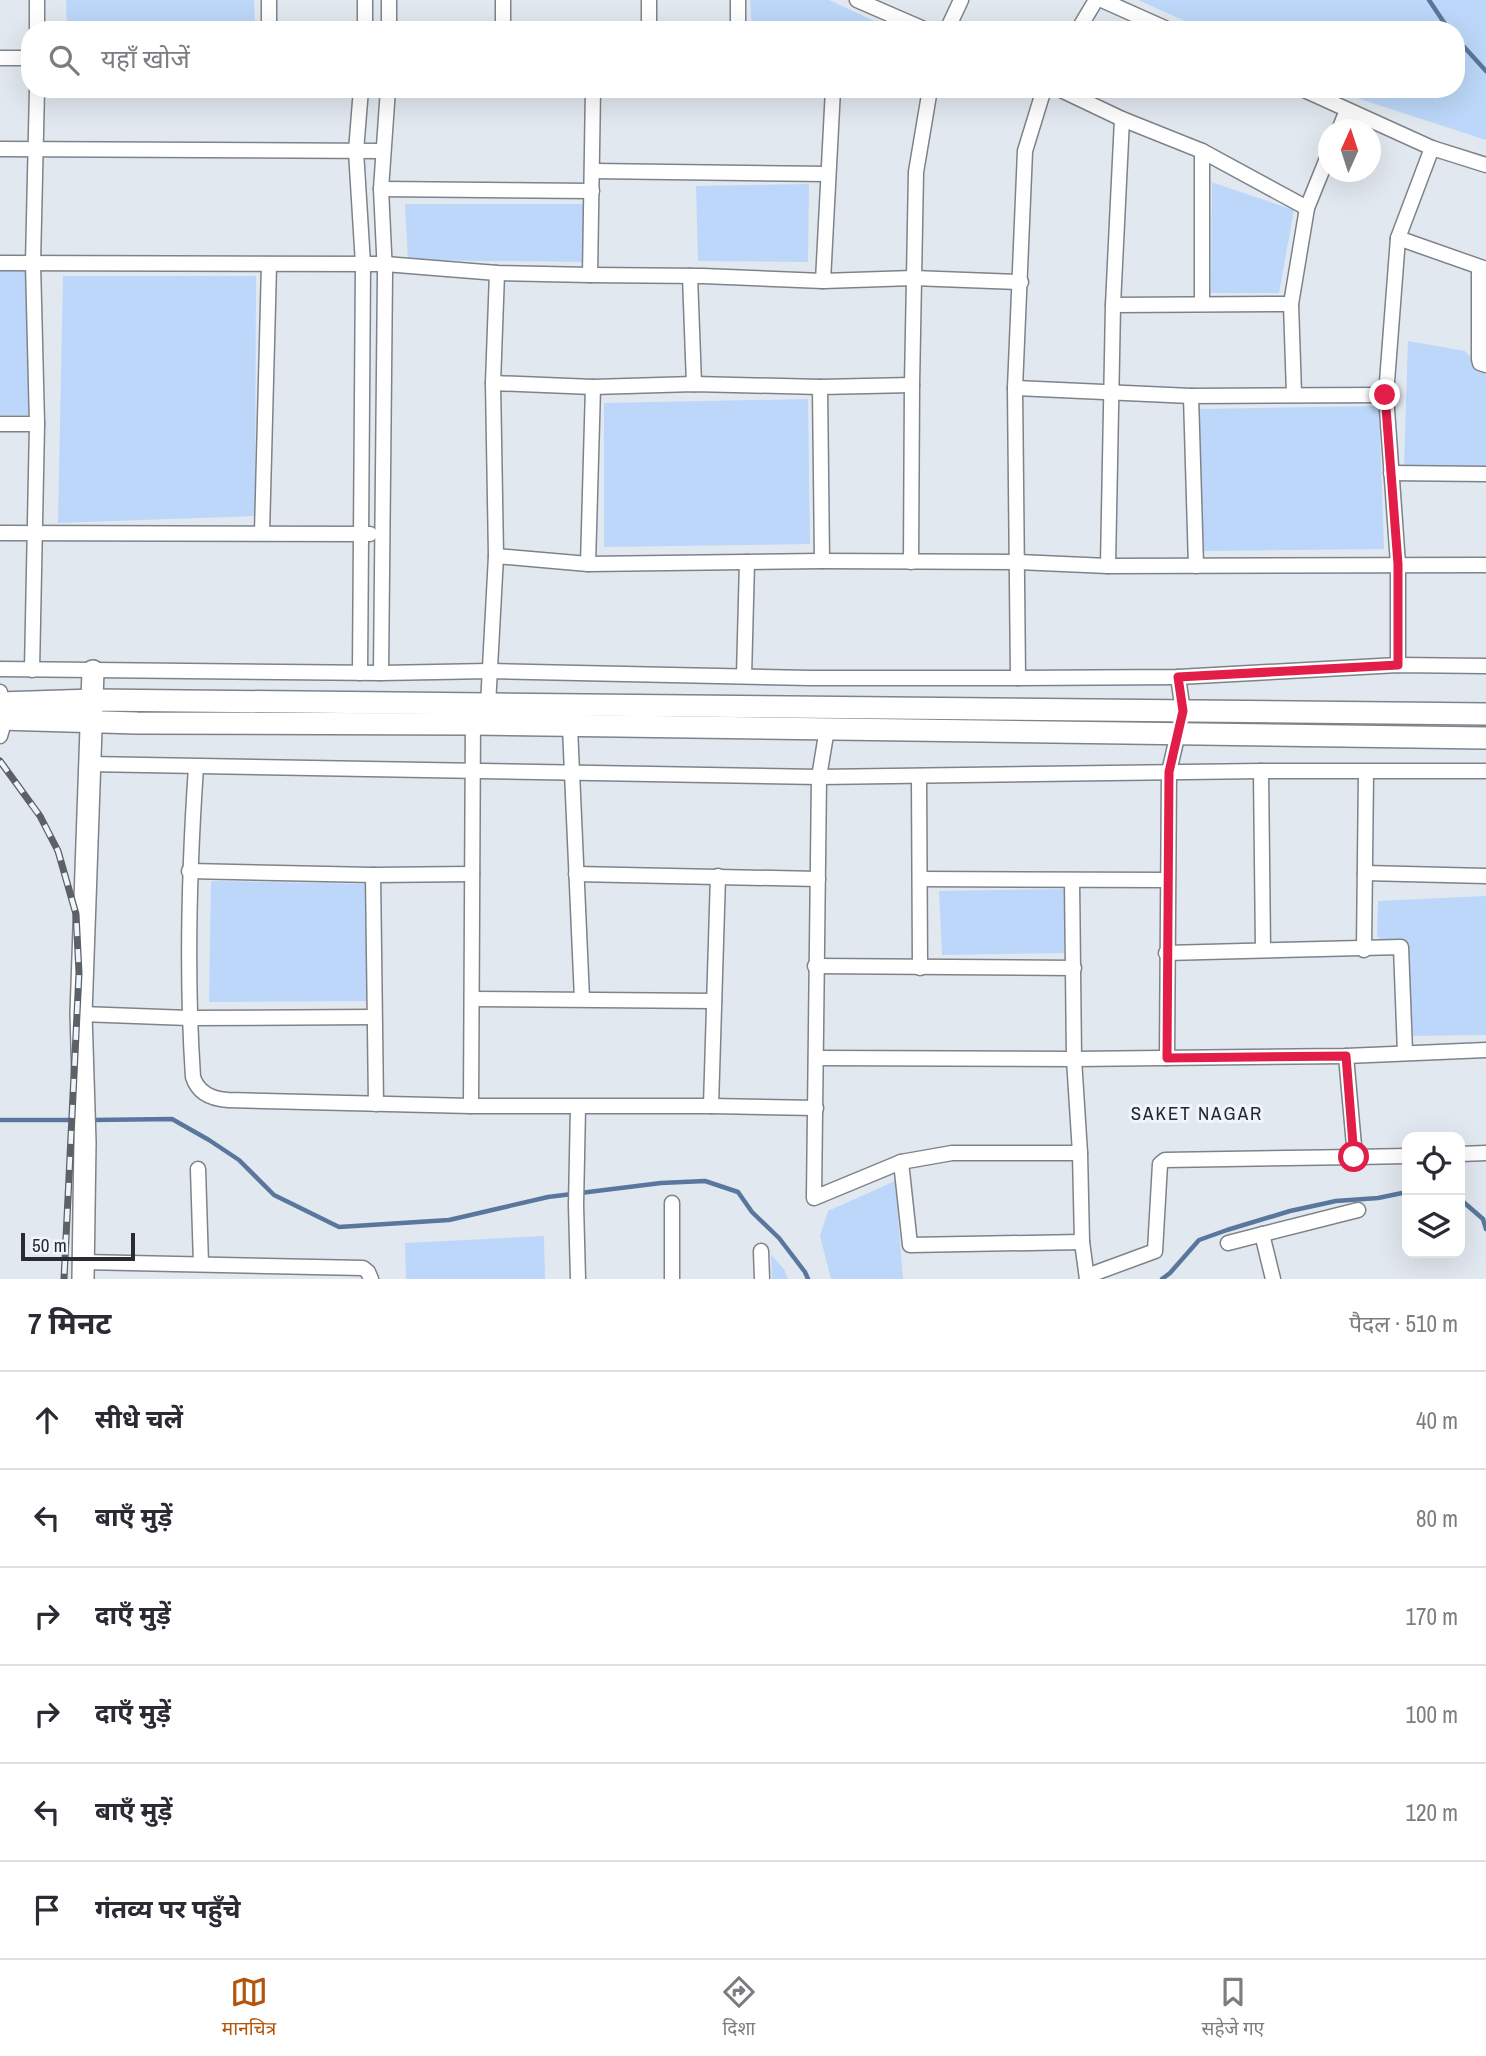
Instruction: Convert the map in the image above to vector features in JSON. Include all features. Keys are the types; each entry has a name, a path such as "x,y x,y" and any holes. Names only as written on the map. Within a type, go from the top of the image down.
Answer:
{"main road":[{"path":"83,1270 85,1142 81,1014 93,671"},
{"path":"478,712 569,727 1183,711 1486,714"},
{"path":"1,712 478,712 825,719 1176,734 1486,738"}],"street":[{"path":"37,0 37,21"},
{"path":"269,0 269,21"},
{"path":"365,0 365,21"},
{"path":"389,0 389,21"},
{"path":"503,0 503,21"},
{"path":"649,0 649,21"},
{"path":"738,0 738,21"},
{"path":"857,0 905,21"},
{"path":"951,21 961,0"},
{"path":"1083,21 1096,0"},
{"path":"1102,0 1149,21"},
{"path":"0,58 21,58"},
{"path":"33,670 37,424 33,263 37,98"},
{"path":"360,98 356,150 363,264 360,673"},
{"path":"381,673 385,264 381,189 387,98"},
{"path":"590,275 593,98"},
{"path":"823,281 832,98"},
{"path":"911,562 916,172 928,98"},
{"path":"1018,678 1015,388 1025,150 1041,98"},
{"path":"1079,98 1202,151 1307,208"},
{"path":"1321,98 1432,148 1486,165"},
{"path":"1343,119 1347,110"},
{"path":"1108,566 1113,305 1122,118"},
{"path":"1398,665 1398,564 1385,395 1398,238 1432,148"},
{"path":"0,149 383,151"},
{"path":"1202,151 1202,304"},
{"path":"593,171 828,174"},
{"path":"1293,394 1291,304 1307,208 1318,181"},
{"path":"381,189 592,191"},
{"path":"1398,238 1482,268 1479,359 1480,363 1486,365"},
{"path":"0,263 385,264 590,275 823,281 913,278 1021,282"},
{"path":"262,533 269,265"},
{"path":"471,1106 472,769 478,712 490,671 496,556 493,383 496,272"},
{"path":"690,276 694,384"},
{"path":"1113,305 1291,304"},
{"path":"493,383 593,387 694,384 820,387 912,385"},
{"path":"588,564 593,387"},
{"path":"820,387 822,561"},
{"path":"1015,388 1191,396 1385,395"},
{"path":"1191,396 1196,566"},
{"path":"0,424 37,424"},
{"path":"1391,473 1486,474"},
{"path":"0,533 382,535"},
{"path":"496,556 588,564 822,561 1018,562 1108,566 1486,565"},
{"path":"744,676 747,562"},
{"path":"0,669 360,673 490,671 810,678 1018,678 1178,677 1398,665 1486,666"},
{"path":"1167,1058 1169,772 1183,711 1178,677"},
{"path":"810,678 825,719 819,777 814,1198 901,1162 952,1153 1080,1153"},
{"path":"569,727 582,999"},
{"path":"88,764 819,777 1486,771"},
{"path":"196,767 189,871 189,1018 193,1077 195,1084 208,1096 221,1100 471,1106 816,1108"},
{"path":"1261,771 1263,950"},
{"path":"1364,950 1366,772"},
{"path":"919,776 920,968"},
{"path":"189,871 472,874"},
{"path":"1365,873 1486,876"},
{"path":"576,874 818,879"},
{"path":"373,875 376,1104"},
{"path":"710,1106 718,876"},
{"path":"920,879 1167,880"},
{"path":"1072,881 1074,1059 1082,1242 1087,1277 1155,1251 1160,1164 1165,1160 1402,1156"},
{"path":"1166,953 1401,947 1405,1052"},
{"path":"815,966 1074,968"},
{"path":"472,999 714,1001"},
{"path":"81,1014 189,1018 374,1017"},
{"path":"816,1058 1346,1056 1486,1050"},
{"path":"1346,1056 1354,1157"},
{"path":"578,1279 576,1167 579,1107"},
{"path":"1465,1154 1486,1153"},
{"path":"901,1162 910,1245 1082,1242"},
{"path":"198,1169 201,1264"},
{"path":"672,1203 672,1279"},
{"path":"1228,1243 1358,1210"},
{"path":"1262,1234 1273,1279"},
{"path":"761,1251 762,1279"},
{"path":"83,1270 201,1264 363,1268 371,1279"}],"shaded area":[{"path":"66,0 254,0 255,21 67,21"},
{"path":"750,0 829,0 874,21 751,21"},
{"path":"1138,0 1486,0 1486,140 1359,98 1465,98 1465,21 1185,21"},
{"path":"1208,181 1294,210 1279,293 1211,293 1212,183"},
{"path":"809,184 808,262 698,261 696,186"},
{"path":"405,204 586,204 589,262 408,260"},
{"path":"0,271 25,271 32,415 0,415"},
{"path":"63,276 256,276 255,516 58,523"},
{"path":"1408,341 1465,351 1486,375 1486,466 1404,466"},
{"path":"808,399 810,544 604,547 604,403"},
{"path":"1379,406 1384,549 1204,551 1198,409"},
{"path":"211,881 366,884 366,1001 209,1002"},
{"path":"1065,889 1064,953 942,955 939,891"},
{"path":"1486,896 1486,1035 1403,1036 1398,956 1377,936 1378,901"},
{"path":"895,1181 903,1279 831,1279 820,1236 828,1211"},
{"path":"544,1236 545,1279 406,1279 405,1243"},
{"path":"771,1255 784,1269 788,1279 772,1279"}],"waterway":[{"path":"1429,0 1443,21"},
{"path":"1465,48 1486,71"},
{"path":"92,1120 172,1119 239,1160 274,1195 339,1227 449,1220 548,1197 661,1183 705,1181 738,1192 752,1212 779,1238 808,1279"},
{"path":"0,1120 80,1120"},
{"path":"1162,1279 1199,1240 1290,1211 1336,1201 1402,1193"},
{"path":"1465,1203 1483,1219 1486,1229"}],"railway":[{"path":"0,761 40,816 58,851 76,914 79,973 64,1279"}],"district":[{"name":"SAKET NAGAR","path":"1197,1113"}],"route":[{"path":"1354,1157 1346,1056 1167,1058 1169,772 1183,711 1178,677 1398,665 1398,564 1385,395"}]}
